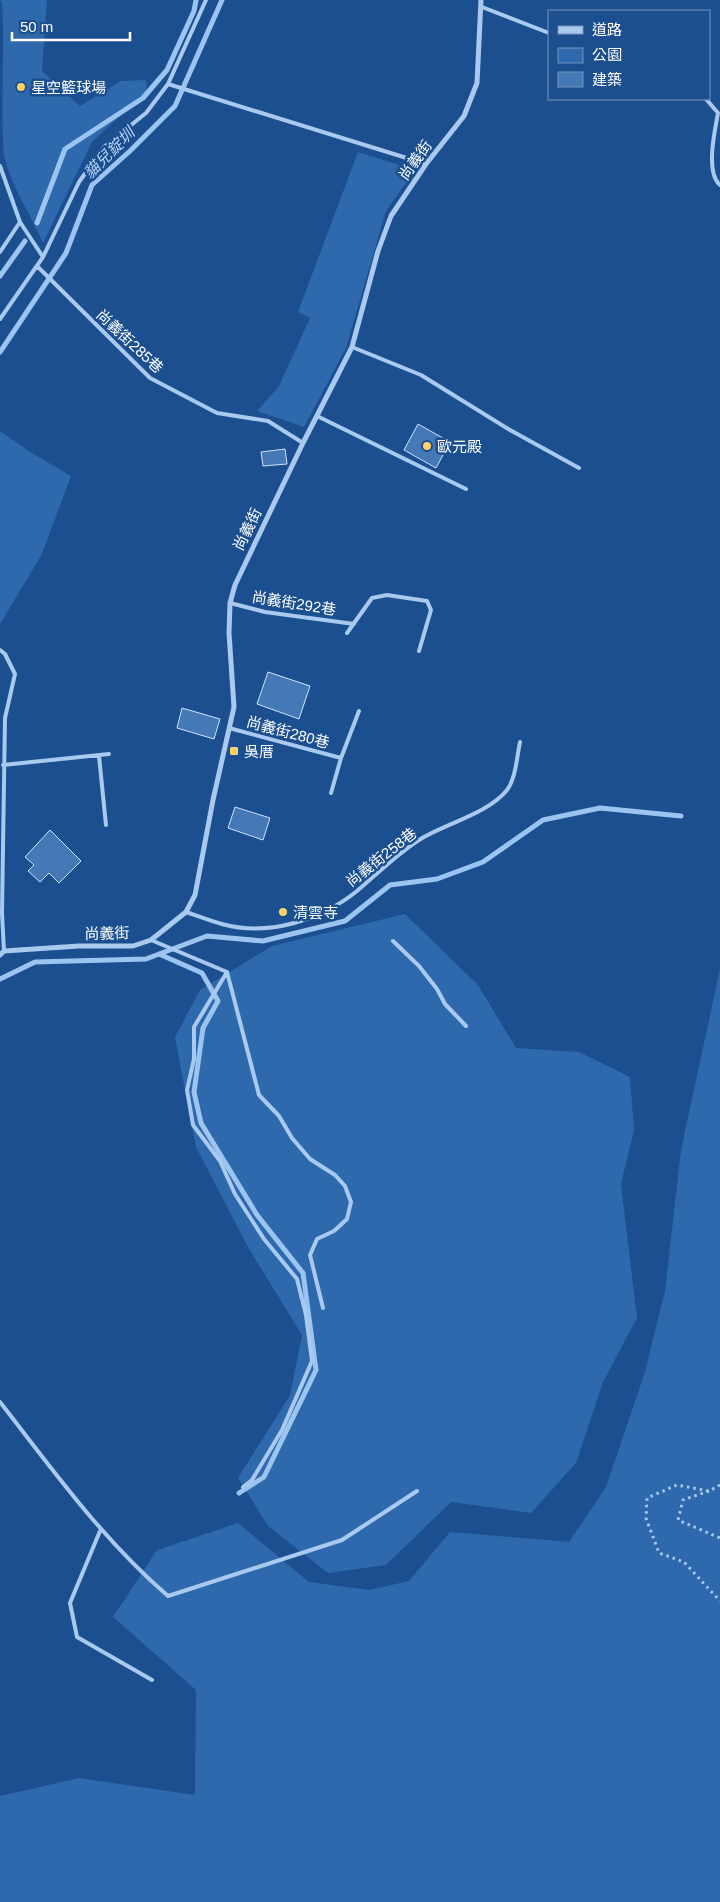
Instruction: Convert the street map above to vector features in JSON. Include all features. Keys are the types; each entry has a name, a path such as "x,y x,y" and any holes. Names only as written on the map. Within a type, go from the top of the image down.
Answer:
{"street":[{"name":"尚義街","path":"2,953 80,946 133,946 151,940 186,912 195,895 234,707 229,633 230,603 235,585 248,554 352,347 378,251 391,216 426,164 464,116 477,83 481,0"}],"lane":[{"path":"0,319 44,257 78,182 104,147 146,113 168,84 206,0"},
{"path":"482,7 548,33"},
{"path":"168,84 426,164"},
{"path":"707,100 718,113 711,161 715,181 720,185"},
{"path":"0,166 20,222 44,257"},
{"path":"0,252 20,222"},
{"name":"尚義街285巷","path":"37,266 150,378 217,414 268,422 303,443"},
{"path":"352,347 421,375 510,430 579,468"},
{"path":"318,416 466,489"},
{"path":"347,633 372,598 387,595 427,601 431,610 419,652"},
{"name":"尚義街292巷","path":"230,603 265,612 354,624"},
{"path":"0,650 5,654 15,674 5,718 2,953"},
{"path":"331,793 341,758 359,711"},
{"name":"尚義街280巷","path":"229,728 341,758"},
{"name":"尚義街258巷","path":"186,912 223,925 252,928 288,925 321,914 355,893 418,840 470,815 491,803 508,789 520,742"},
{"path":"3,765 110,754"},
{"path":"99,756 106,825"},
{"path":"151,940 227,972"},
{"path":"393,941 419,966 437,989 445,1004 466,1026"},
{"path":"227,972 259,1095 279,1116 292,1138 310,1159 335,1175 345,1186 351,1202 347,1219 334,1231 317,1239 310,1255 323,1308"},
{"path":"227,972 194,1028 194,1059 187,1090 193,1125 220,1160 235,1194 264,1239 297,1279 306,1315 312,1361 282,1430 252,1480 243,1487"},
{"path":"0,1402 100,1530 137,1569 168,1596 342,1540 417,1491"},
{"path":"100,1530 70,1603 77,1637 152,1680"}],"path":[{"path":"709,1491 677,1485 647,1498 646,1518 660,1553 684,1562 720,1601"},
{"path":"720,1485 683,1500 678,1520 720,1538"}],"green space":[{"path":"0,0 47,0 42,71 80,106 121,81 146,80 147,91 92,142 43,243 16,189 4,156 2,118 3,22 2,3"},
{"path":"358,152 415,170 386,211 346,348 304,427 257,411 279,386 310,318 298,312"},
{"path":"0,431 30,452 71,476 42,554 0,624"},
{"path":"405,914 478,985 516,1048 579,1052 630,1077 634,1130 621,1184 637,1318 603,1382 576,1463 531,1513 451,1502 386,1565 328,1573 268,1526 238,1478 290,1395 302,1335 249,1249 196,1147 175,1037 200,990 272,946"},
{"path":"720,969 720,1902 0,1902 0,1796 79,1778 195,1795 196,1690 113,1617 157,1550 238,1523 309,1582 369,1590 409,1581 450,1532 569,1542 606,1487 645,1372 665,1291 681,1150"}],"building":[{"name":"歐元殿","path":"418,424 450,442 436,468 404,450"},
{"path":"285,449 287,464 263,466 261,452"},
{"path":"268,672 310,686 299,719 257,704"},
{"path":"182,708 220,719 214,739 177,728"},
{"path":"235,807 270,818 263,840 228,828"},
{"path":"50,830 81,861 59,883 49,873 40,882 28,871 34,865 25,857"}],"waterway":[{"path":"37,223 65,149 143,98 167,70 194,11 196,0"},
{"name":"貓兒錠圳","path":"0,352 66,253 92,185 130,151 175,106 222,0"},
{"path":"0,276 25,241"},
{"path":"0,979 35,962 146,959 207,936 263,941 345,921 390,885 437,879 483,862 543,820 600,808 681,816"},
{"path":"159,954 202,973 218,1001 203,1028 194,1092 201,1123 257,1215 303,1273 316,1370 264,1477 239,1493"}],"place":[{"name":"星空籃球場","path":"21,87"},
{"name":"歐元殿","path":"427,446"},
{"name":"吳厝","path":"234,751"},
{"name":"清雲寺","path":"283,912"}]}
